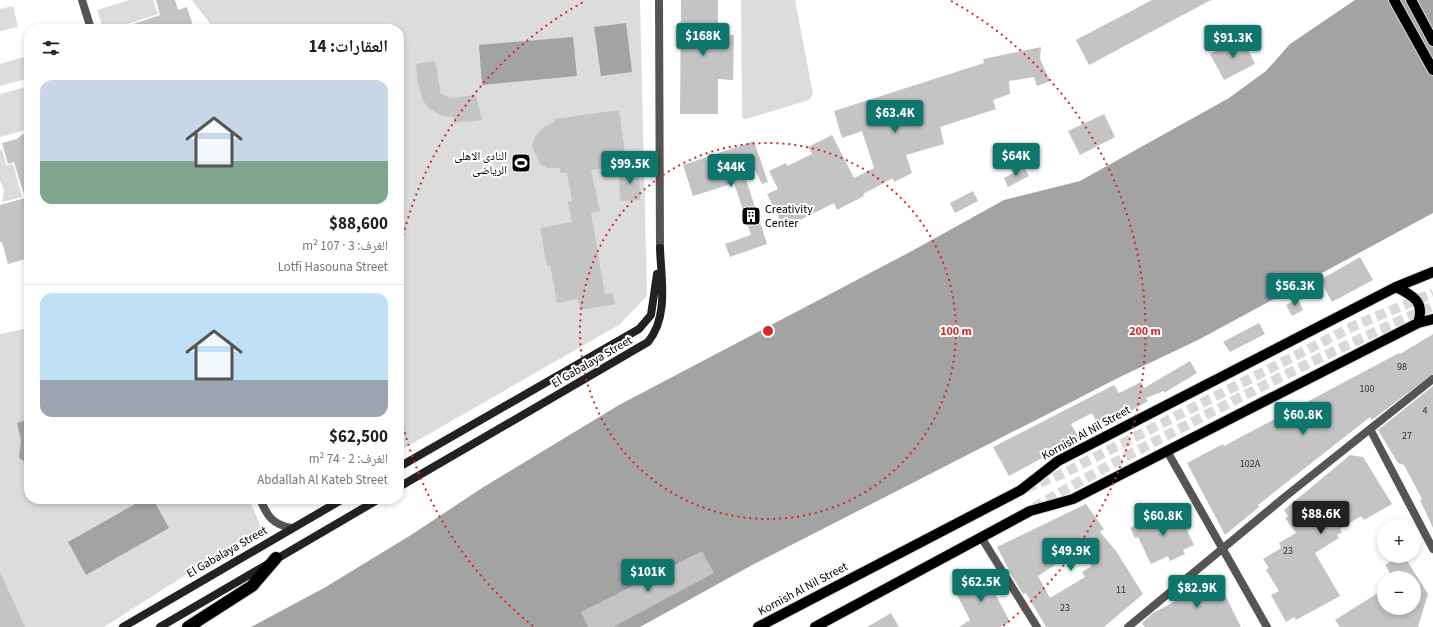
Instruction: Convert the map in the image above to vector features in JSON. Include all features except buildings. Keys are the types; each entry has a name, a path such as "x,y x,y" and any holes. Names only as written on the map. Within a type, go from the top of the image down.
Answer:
{"highway":[{"path":"188,627 252,586 276,558"}],"main road":[{"path":"1394,0 1433,70"},
{"path":"1411,0 1433,41"},
{"name":"Kornish Al Nil Street","path":"758,627 1021,490 1058,461 1396,287 1433,272"},
{"path":"1396,287 1416,298 1421,315 1418,323"},
{"path":"817,627 1030,511 1074,499 1418,323 1433,319"}],"street":[{"path":"82,0 89,24"},
{"path":"659,0 660,248"},
{"name":"El Gabalaya Street","path":"404,464 639,329 650,316 660,248"},
{"name":"El Gabalaya Street","path":"404,484 648,342 659,324 662,309 660,248"},
{"path":"1128,627 1223,548 1433,379"},
{"path":"1370,429 1433,549"},
{"path":"1167,451 1268,627"},
{"path":"262,504 266,514 273,521 282,526 292,528"},
{"name":"El Gabalaya Street","path":"123,627 334,504"},
{"path":"160,627 370,504"},
{"path":"981,537 1038,627"}],"shaded area":[{"path":"130,0 153,0 158,14 127,24 101,24 97,10"},
{"name":"النادى الاهلى الرياضى","path":"192,0 640,0 647,296 619,325 404,448 404,24 210,24"},
{"path":"741,0 795,0 813,94 809,100 746,119 742,118"},
{"path":"1355,0 1433,0 1433,213 1198,340 1120,377 754,564 640,627 251,627 324,588 411,535 482,488 619,405 910,252 1004,200 1080,181 1229,98 1266,71 1290,44"},
{"path":"13,6 18,27 0,31 0,9"},
{"path":"626,23 632,72 601,76 594,27"},
{"path":"573,37 577,76 482,85 479,45"},
{"path":"24,57 24,79 0,86 0,64"},
{"path":"24,87 24,130 0,137 0,94"},
{"path":"2,148 6,165 13,164 22,197 2,202 4,190 0,180 0,151"},
{"path":"24,329 24,504 251,504 261,527 104,627 0,627 0,334"},
{"path":"24,421 24,461 19,458 21,440 17,423"},
{"path":"135,504 156,504 169,528 86,575 68,542"}],"tunnel":[{"path":"1026,488 1062,474 1356,325 1433,293"},
{"path":"1034,508 1105,468 1240,397 1336,350 1433,306"}],"place":[{"name":"النادى الاهلى الرياضى","path":"521,163"},
{"name":"Creativity Center","path":"751,216"}]}
